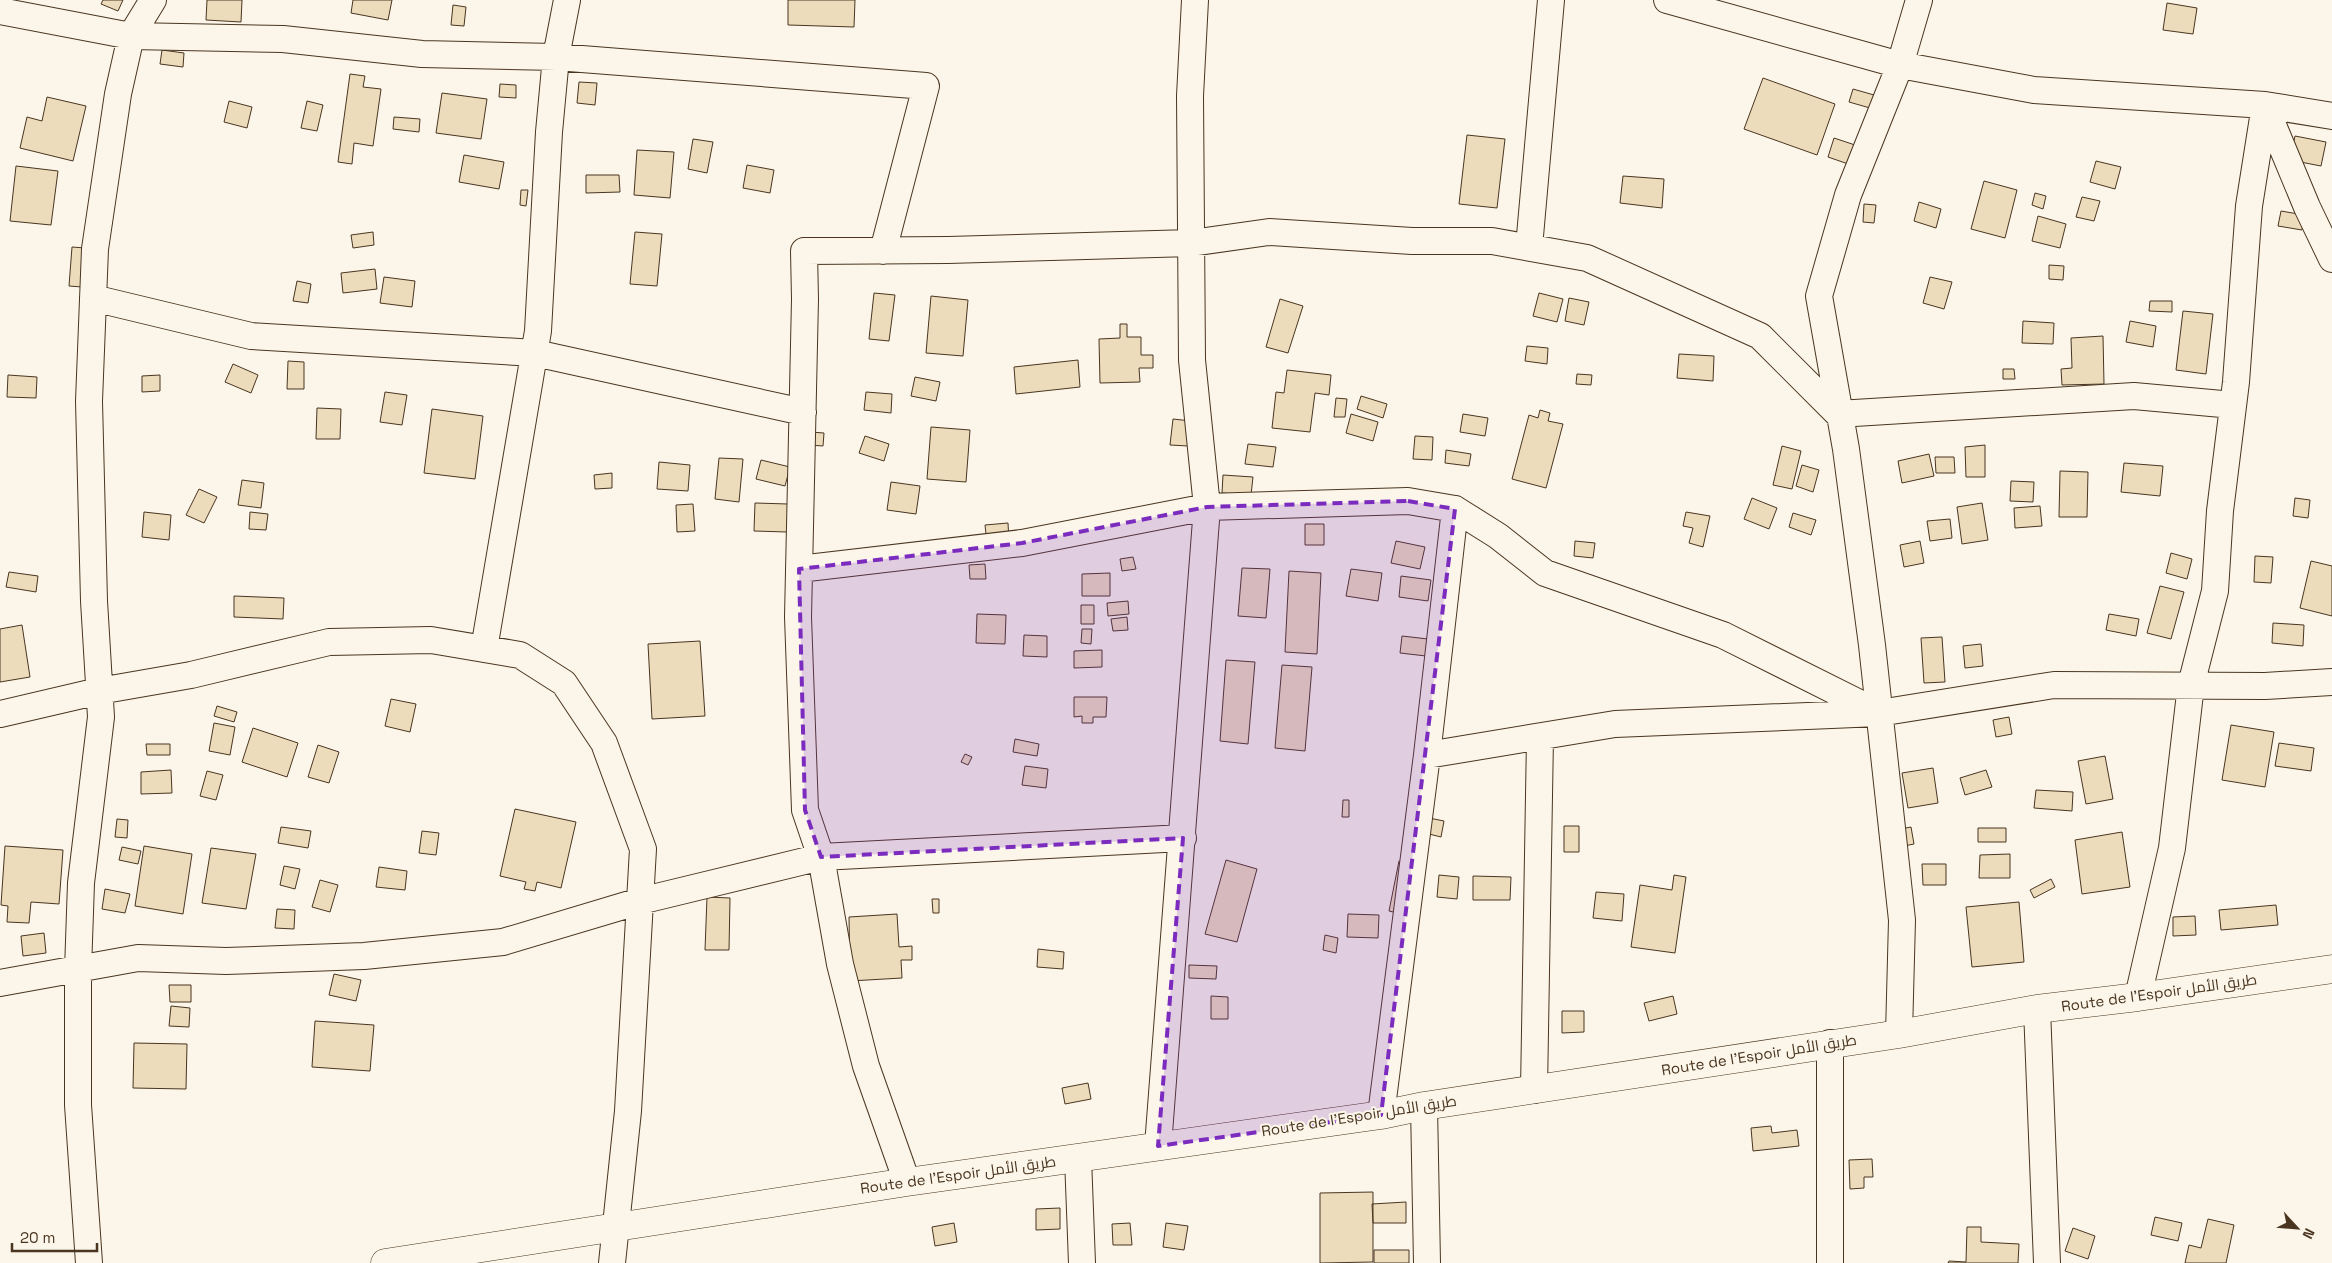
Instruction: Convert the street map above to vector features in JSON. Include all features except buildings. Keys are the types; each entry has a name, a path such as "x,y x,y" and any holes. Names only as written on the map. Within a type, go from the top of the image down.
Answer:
{"highway":[{"name":"Route de l’Espoir طريق الأمل","path":"386,1263 907,1182 1381,1115 1424,1106 1898,1034 2037,1009 2138,997 2332,969"}],"street":[{"path":"89,1263 78,1105 78,970 81,883 101,717 89,401 94,249 118,94 131,36 153,0"},
{"path":"484,649 538,331 549,132 556,56 567,0"},
{"path":"1158,1146 1207,507 1192,360 1190,96 1195,0"},
{"path":"1529,248 1551,0"},
{"path":"1667,0 1900,65 2034,90 2265,105 2332,116"},
{"path":"1898,1034 1902,920 1879,713 1846,449 1838,414 1819,296 1848,195 1900,65 1919,0"},
{"path":"0,11 131,36 283,39 422,54 556,56 926,86 883,251"},
{"path":"2265,105 2307,208 2332,259"},
{"path":"2138,997 2172,848 2191,685 2214,592 2220,511 2233,406 2249,206 2265,105"},
{"path":"907,1182 866,1066 840,964 821,857 805,810 798,617 804,251 883,251 1191,243 1269,232 1412,241 1492,241 1587,258 1760,336 1838,414 2134,396 2233,406"},
{"path":"93,298 251,336 534,353 802,412"},
{"path":"799,568 1022,543 1207,507 1408,501 1455,509 1498,536 1545,573 1723,636 1879,713"},
{"path":"1381,1115 1427,755 1455,509"},
{"path":"0,714 99,691 191,675 329,642 431,640 520,655 564,683 604,743 643,850 628,1112 614,1229 612,1263"},
{"path":"1427,755 1615,724 1879,713 2054,685 2265,686 2332,682"},
{"path":"1534,1090 1540,737"},
{"path":"0,983 138,958 226,961 364,956 503,942 640,901 821,857 1183,838"},
{"path":"2037,1009 2047,1263"},
{"path":"1830,1043 1830,1263"},
{"path":"1424,1106 1427,1263"},
{"path":"1078,1158 1082,1263"}],"highlighted area":[{"path":"1408,501 1455,509 1381,1115 1158,1146 1183,838 821,857 805,810 799,569 1022,543 1207,507"}]}
